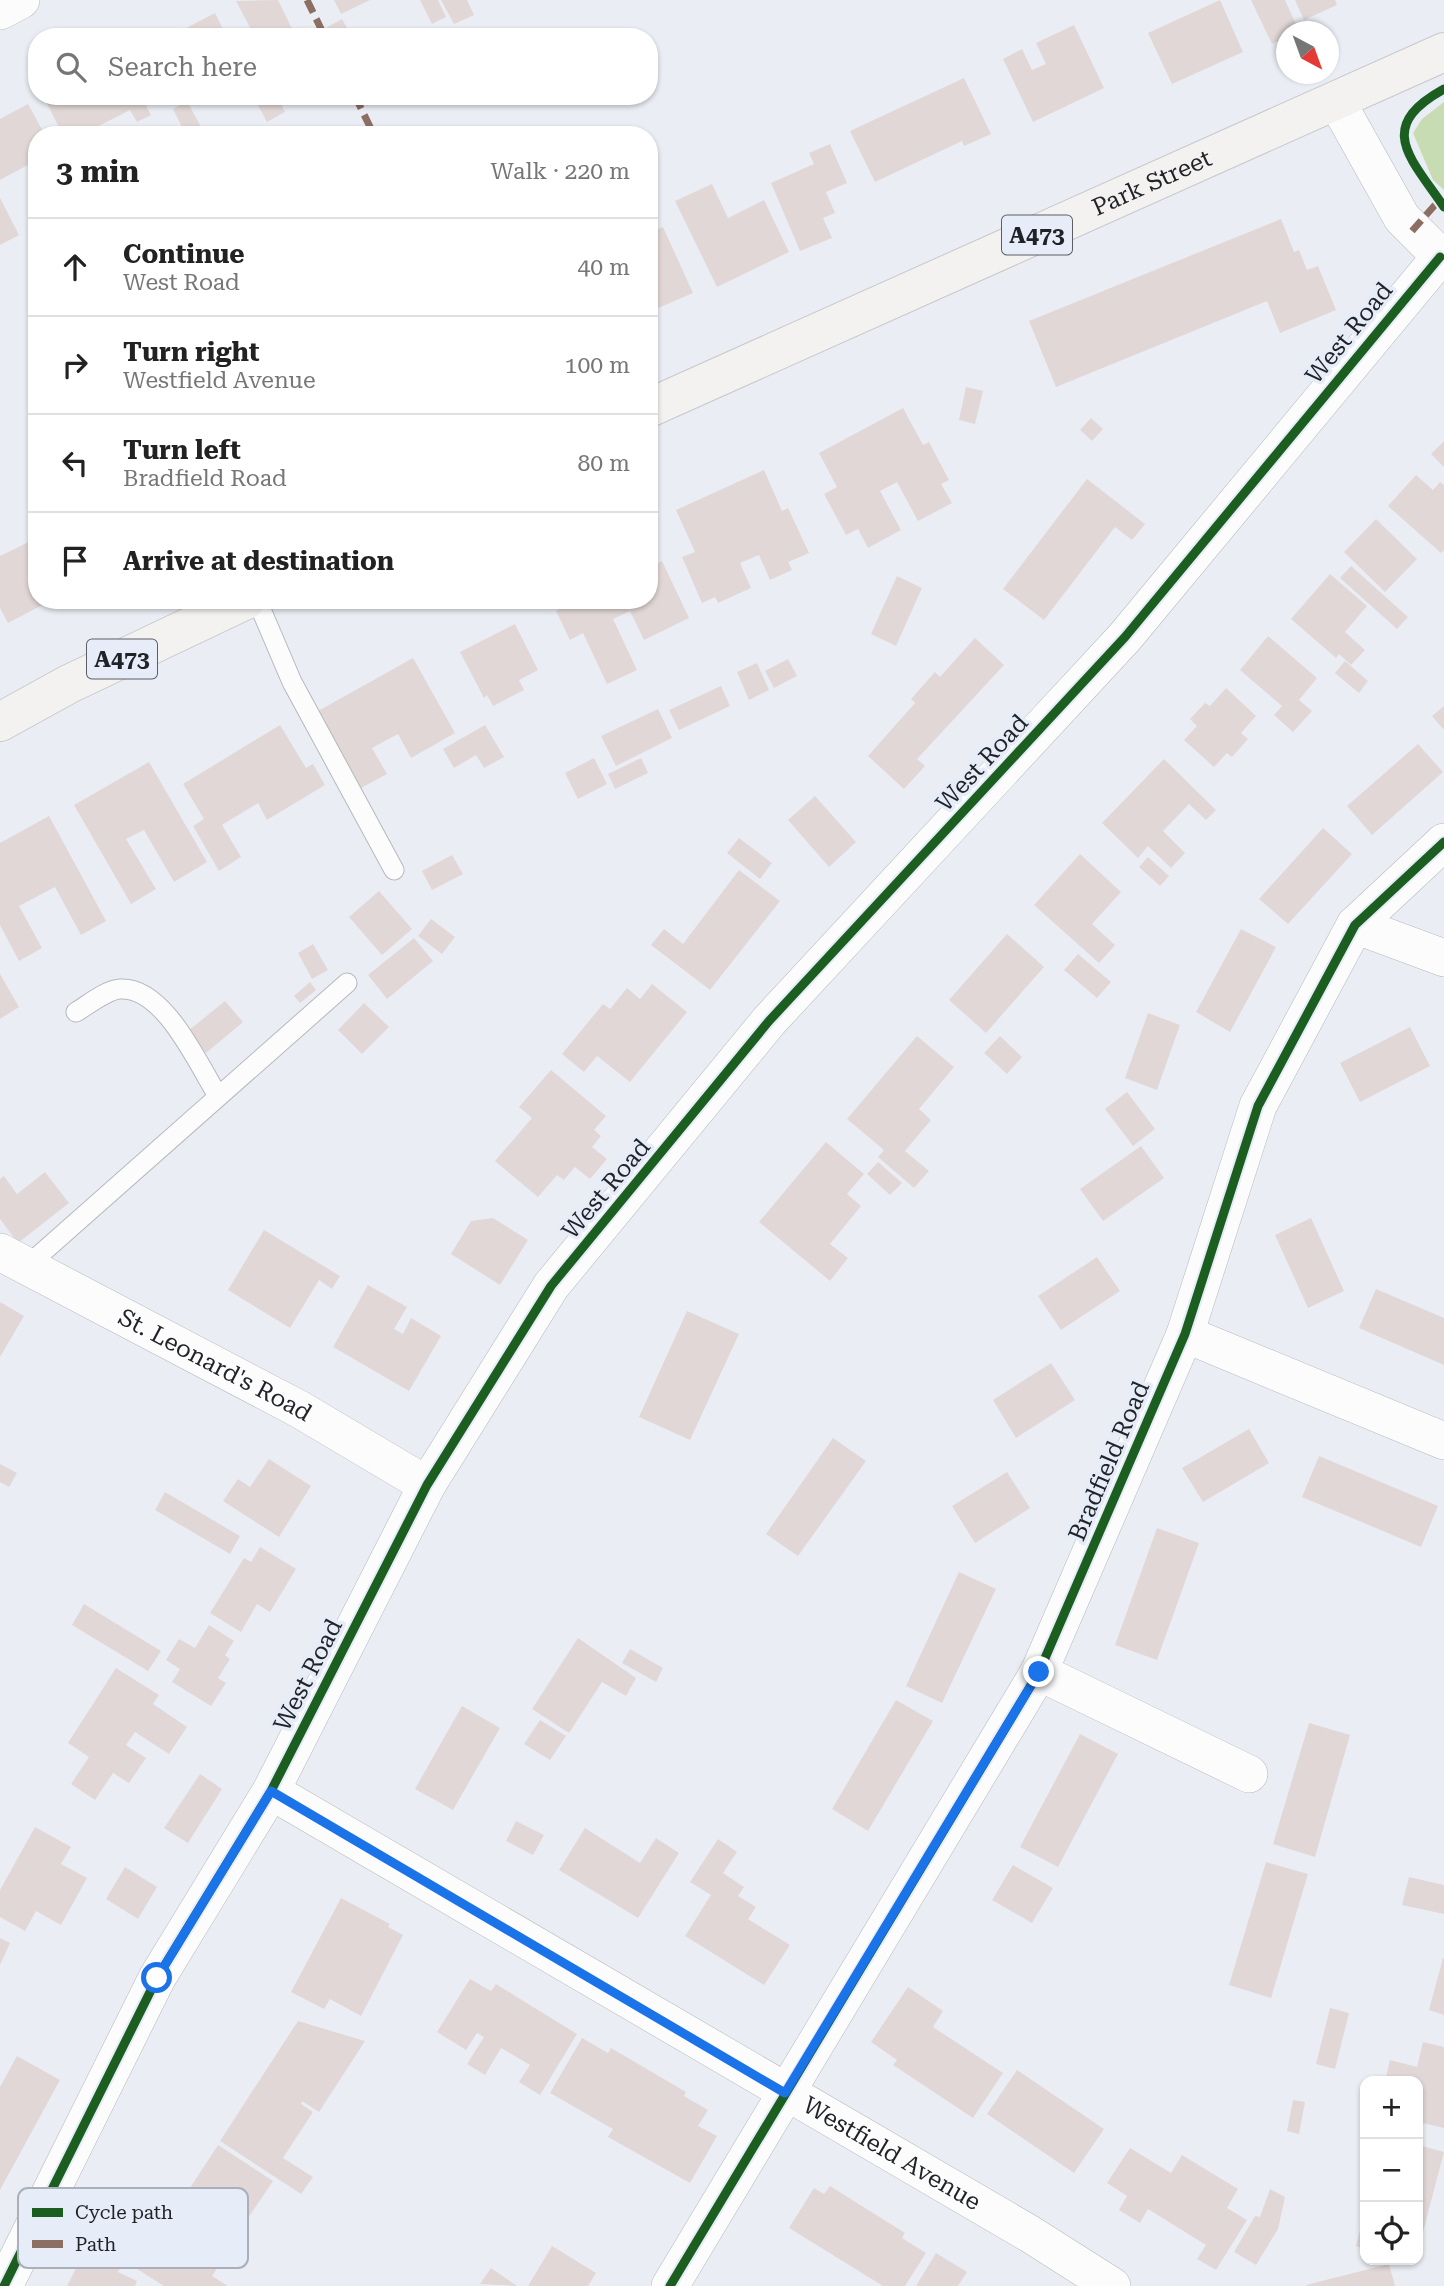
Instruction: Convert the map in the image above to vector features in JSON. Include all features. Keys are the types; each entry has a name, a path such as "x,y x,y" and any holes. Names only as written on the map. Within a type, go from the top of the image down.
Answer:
{"main road":[{"name":"Park Street","path":"658,404 1434,57"},
{"name":"A473","path":"0,722 69,684 227,609"}],"street":[{"path":"0,11 22,0"},
{"path":"1337,102 1402,218 1442,258"},
{"name":"West Road","path":"53,2188 157,1978 271,1791 427,1485 551,1286 769,1021 1125,637 1442,258"},
{"name":"Bradfield Road","path":"670,2286 1039,1672 1185,1334 1258,1106 1355,925 1444,842"},
{"path":"1355,925 1444,958"},
{"name":"St. Leonard's Road","path":"14,1259 299,1409 427,1485"},
{"path":"1185,1334 1444,1441"},
{"path":"1039,1672 1249,1774"},
{"name":"Westfield Avenue","path":"271,1791 1030,2234 1112,2286"},
{"name":"West Road","path":"4,2286 18,2258"}],"lane":[{"path":"261,609 298,694 394,870"},
{"path":"14,1259 218,1096 346,983"},
{"path":"76,1012 118,989 143,992 165,1012 218,1096"}],"green space":[{"path":"1444,102 1444,190 1433,180 1413,133 1422,119"}],"building":[{"path":"278,0 292,28 250,28 236,1"},
{"path":"334,0 370,0 341,14"},
{"path":"420,0 438,0 446,17 432,24"},
{"path":"441,0 467,0 474,15 454,24"},
{"path":"1220,0 1243,52 1172,84 1148,33"},
{"path":"1251,0 1285,0 1294,21 1276,21 1276,42 1272,44"},
{"path":"1295,0 1335,0 1337,5 1304,20"},
{"path":"215,13 222,28 186,28"},
{"path":"342,19 347,28 326,28"},
{"path":"1074,25 1104,88 1033,122 1003,59 1022,49 1032,70 1046,64 1036,43"},
{"path":"964,78 991,134 964,146 962,141 875,182 850,131"},
{"path":"28,104 40,126 28,126 28,165 0,180 0,119"},
{"path":"48,105 146,105 151,115 137,122 130,110 99,126 58,126"},
{"path":"180,105 189,105 200,126 182,126 173,109"},
{"path":"258,105 282,105 285,112 267,122"},
{"path":"830,144 847,183 826,192 835,213 823,218 832,238 800,251 771,183 814,164 809,153"},
{"path":"712,184 728,218 764,200 789,252 717,287 675,201"},
{"path":"0,198 19,235 0,245"},
{"path":"1281,219 1294,252 1299,250 1307,270 1318,266 1336,310 1280,333 1267,301 1056,387 1029,321"},
{"path":"663,227 693,293 658,308 658,229"},
{"path":"966,387 983,391 975,424 959,420"},
{"path":"903,408 923,445 929,442 949,480 941,484 952,503 918,521 897,482 880,491 901,530 868,548 858,529 846,535 824,494 837,487 819,453"},
{"path":"1091,418 1103,429 1092,441 1080,430"},
{"path":"1444,441 1444,467 1431,454"},
{"path":"764,470 782,511 788,508 809,553 788,562 792,570 770,580 759,555 740,563 751,588 718,603 715,597 702,603 682,557 695,552 676,510"},
{"path":"1416,475 1433,490 1440,482 1444,485 1444,550 1441,553 1388,506"},
{"path":"1087,479 1145,524 1132,540 1115,527 1044,620 1003,589"},
{"path":"1376,519 1417,559 1385,592 1344,552"},
{"path":"28,542 28,609 35,609 8,623 0,608 0,556"},
{"path":"662,561 689,618 644,640 630,611 613,619 637,670 607,684 583,633 570,640 556,611 658,609 658,563"},
{"path":"1351,566 1408,617 1397,629 1340,578"},
{"path":"1330,574 1367,606 1345,632 1365,650 1351,665 1339,654 1336,658 1291,619"},
{"path":"897,576 922,588 896,646 871,634"},
{"path":"515,624 538,670 519,680 524,690 493,706 487,695 484,698 460,652"},
{"path":"1268,636 1317,678 1299,700 1312,711 1293,732 1274,715 1282,706 1240,670"},
{"path":"975,638 1004,665 917,759 925,766 904,789 868,756 915,703 911,699 935,672 940,677"},
{"path":"413,658 455,733 411,758 398,734 372,748 387,774 361,788 318,711"},
{"path":"788,659 797,676 774,688 765,671"},
{"path":"1345,661 1368,681 1359,693 1335,673"},
{"path":"757,663 769,690 749,700 737,672"},
{"path":"721,686 730,706 679,730 669,710"},
{"path":"1226,688 1256,716 1241,733 1248,739 1232,757 1227,753 1214,767 1184,740 1197,726 1190,719 1205,703 1210,706"},
{"path":"1444,706 1444,730 1432,716"},
{"path":"658,709 672,738 616,766 601,736"},
{"path":"280,725 306,768 313,764 325,785 267,820 258,803 222,825 241,857 219,871 193,826 204,819 183,784"},
{"path":"485,725 504,757 484,768 476,755 454,768 443,749"},
{"path":"1418,744 1443,772 1372,835 1347,806"},
{"path":"594,758 607,784 578,799 565,773"},
{"path":"641,758 648,773 615,789 608,774"},
{"path":"1164,759 1216,810 1206,820 1189,804 1163,831 1185,853 1171,868 1148,846 1138,858 1102,823"},
{"path":"149,762 207,862 174,882 144,830 126,839 156,889 131,904 74,805"},
{"path":"815,796 856,842 829,867 788,820"},
{"path":"49,816 106,921 81,935 55,887 19,906 42,948 19,961 0,925 0,843"},
{"path":"1323,828 1352,854 1288,924 1259,899"},
{"path":"739,838 772,863 760,879 727,853"},
{"path":"1080,854 1121,892 1092,924 1115,945 1099,963 1034,905"},
{"path":"452,855 463,874 432,890 422,871"},
{"path":"1148,857 1169,876 1160,886 1139,867"},
{"path":"739,870 780,901 710,990 651,945 664,929 683,944"},
{"path":"379,891 412,929 382,955 349,917"},
{"path":"431,919 455,937 442,954 418,936"},
{"path":"1241,929 1276,947 1230,1032 1196,1012"},
{"path":"1007,934 1044,967 986,1033 949,1000"},
{"path":"414,938 433,961 387,999 368,975"},
{"path":"313,944 328,970 312,979 298,953"},
{"path":"1078,954 1111,982 1097,998 1064,970"},
{"path":"0,974 19,1007 0,1019"},
{"path":"310,982 316,990 300,1003 294,996"},
{"path":"652,984 687,1012 630,1082 597,1056 584,1072 562,1054 603,1004 610,1009 627,988 640,999"},
{"path":"225,1001 243,1022 206,1053 188,1031"},
{"path":"364,1003 389,1027 362,1054 338,1030"},
{"path":"1148,1013 1180,1025 1157,1090 1125,1078"},
{"path":"1410,1027 1430,1066 1360,1102 1340,1063"},
{"path":"917,1036 954,1067 919,1109 931,1120 905,1151 929,1171 914,1188 878,1157 884,1150 847,1119"},
{"path":"1000,1036 1022,1057 1007,1074 984,1053"},
{"path":"551,1070 606,1116 594,1130 601,1136 592,1147 607,1159 590,1179 575,1167 564,1180 557,1175 538,1197 495,1161 532,1118 519,1107"},
{"path":"1127,1092 1155,1129 1133,1146 1105,1109"},
{"path":"826,1142 864,1174 847,1194 861,1206 830,1244 848,1258 830,1281 759,1222"},
{"path":"1141,1146 1164,1178 1103,1221 1080,1189"},
{"path":"878,1162 902,1183 890,1195 867,1174"},
{"path":"45,1172 69,1203 18,1243 0,1219 0,1179 4,1176 17,1194"},
{"path":"493,1218 528,1240 500,1285 451,1254 471,1221"},
{"path":"1311,1218 1344,1291 1308,1308 1275,1235"},
{"path":"264,1230 340,1276 332,1289 319,1280 290,1328 228,1290"},
{"path":"1097,1257 1120,1291 1061,1330 1038,1296"},
{"path":"368,1285 407,1307 394,1329 403,1334 411,1318 441,1336 409,1391 333,1347"},
{"path":"1376,1289 1444,1318 1444,1365 1359,1328"},
{"path":"0,1302 24,1316 0,1357"},
{"path":"687,1311 739,1334 690,1440 639,1417"},
{"path":"1051,1363 1075,1400 1016,1438 993,1400"},
{"path":"1249,1429 1269,1463 1203,1502 1182,1468"},
{"path":"833,1438 866,1461 798,1556 766,1534"},
{"path":"1319,1456 1438,1506 1421,1547 1302,1497"},
{"path":"269,1459 311,1486 279,1537 223,1501 238,1479 250,1487"},
{"path":"0,1464 17,1473 9,1487 0,1482"},
{"path":"1007,1472 1030,1508 975,1543 952,1506"},
{"path":"165,1492 240,1536 230,1554 155,1510"},
{"path":"1157,1528 1199,1543 1157,1660 1115,1645"},
{"path":"260,1547 296,1569 270,1612 257,1604 241,1632 210,1613 244,1558 251,1562"},
{"path":"959,1572 996,1589 942,1703 906,1686"},
{"path":"84,1604 161,1651 148,1671 72,1625"},
{"path":"209,1625 234,1641 225,1655 230,1659 218,1678 226,1683 211,1706 172,1682 180,1669 166,1660 179,1639 195,1648"},
{"path":"578,1638 636,1678 626,1696 602,1682 569,1733 532,1709"},
{"path":"630,1649 663,1668 656,1682 622,1663"},
{"path":"116,1668 159,1695 153,1704 187,1727 169,1754 135,1732 126,1745 146,1758 129,1783 113,1773 95,1800 71,1784 89,1757 68,1743"},
{"path":"896,1700 933,1721 868,1831 832,1809"},
{"path":"462,1706 500,1728 453,1810 415,1789"},
{"path":"540,1720 566,1736 550,1760 524,1744"},
{"path":"1309,1723 1350,1735 1315,1857 1273,1844"},
{"path":"1080,1734 1118,1754 1058,1867 1020,1847"},
{"path":"200,1774 222,1789 188,1843 164,1828"},
{"path":"516,1821 544,1835 533,1855 506,1841"},
{"path":"35,1827 71,1847 61,1864 87,1878 61,1925 36,1911 25,1931 0,1917 0,1890"},
{"path":"585,1828 640,1863 656,1838 679,1853 638,1918 559,1870"},
{"path":"718,1839 737,1852 723,1873 744,1887 738,1896 756,1907 748,1919 790,1945 764,1985 685,1936 711,1895 690,1882"},
{"path":"1266,1862 1308,1874 1271,1998 1229,1985"},
{"path":"1013,1865 1053,1888 1032,1923 992,1900"},
{"path":"125,1867 157,1887 138,1919 106,1899"},
{"path":"1409,1877 1444,1885 1444,1914 1402,1905"},
{"path":"341,1898 390,1924 388,1927 403,1935 361,2016 330,1999 324,2009 291,1992"},
{"path":"0,1938 10,1943 0,1965"},
{"path":"1444,1958 1444,2015 1429,2010"},
{"path":"470,1979 491,1991 496,1984 577,2034 540,2095 519,2082 530,2065 501,2048 485,2075 467,2064 484,2037 477,2033 466,2050 437,2032"},
{"path":"908,1987 943,2011 933,2027 1003,2073 973,2118 893,2065 897,2060 871,2042"},
{"path":"1330,2008 1349,2013 1335,2069 1316,2064"},
{"path":"298,2021 365,2041 319,2112 302,2101 301,2104 313,2112 283,2158 313,2177 301,2194 220,2141"},
{"path":"582,2038 608,2053 611,2048 686,2092 684,2096 708,2110 698,2126 717,2136 690,2183 608,2137 613,2129 550,2093"},
{"path":"1423,2042 1444,2047 1444,2128 1423,2123 1423,2076 1386,2076 1390,2060 1417,2067"},
{"path":"17,2056 60,2080 0,2190 0,2087"},
{"path":"1017,2070 1104,2129 1074,2173 987,2114"},
{"path":"1293,2100 1305,2102 1299,2134 1287,2131"},
{"path":"218,2145 273,2181 248,2218 248,2188 190,2188"},
{"path":"1423,2146 1444,2152 1423,2232"},
{"path":"1130,2148 1171,2173 1182,2155 1238,2189 1227,2208 1247,2220 1216,2270 1197,2259 1206,2245 1148,2209 1140,2223 1119,2210 1127,2196 1107,2183"},
{"path":"830,2186 905,2233 902,2238 926,2253 905,2286 883,2286 789,2228 814,2188 824,2194"},
{"path":"1270,2189 1285,2197 1278,2229 1256,2265 1234,2252 1255,2216 1260,2217"},
{"path":"1360,2231 1360,2247 1356,2246"},
{"path":"552,2246 596,2273 588,2286 528,2286"},
{"path":"936,2253 967,2272 958,2286 916,2286"},
{"path":"1389,2265 1395,2286 1307,2286"},
{"path":"76,2268 120,2268 118,2272 137,2281 135,2286 67,2286"},
{"path":"217,2268 212,2276 228,2286 164,2286 137,2269"},
{"path":"491,2268 517,2286 480,2284"}],"marked path":[{"path":"307,0 321,28"},
{"path":"359,105 370,126"},
{"path":"1412,231 1442,197"}],"cycle path":[{"path":"1444,89 1410,116 1405,130 1405,144 1411,158 1444,207"},
{"path":"53,2188 157,1978 271,1791 427,1485 551,1286 769,1021 1125,637 1440,257"},
{"path":"670,2286 1039,1672 1185,1334 1258,1106 1355,925 1444,842"},
{"path":"4,2286 18,2258"}],"route":[{"path":"157,1978 271,1791 785,2093 1039,1672"}]}
